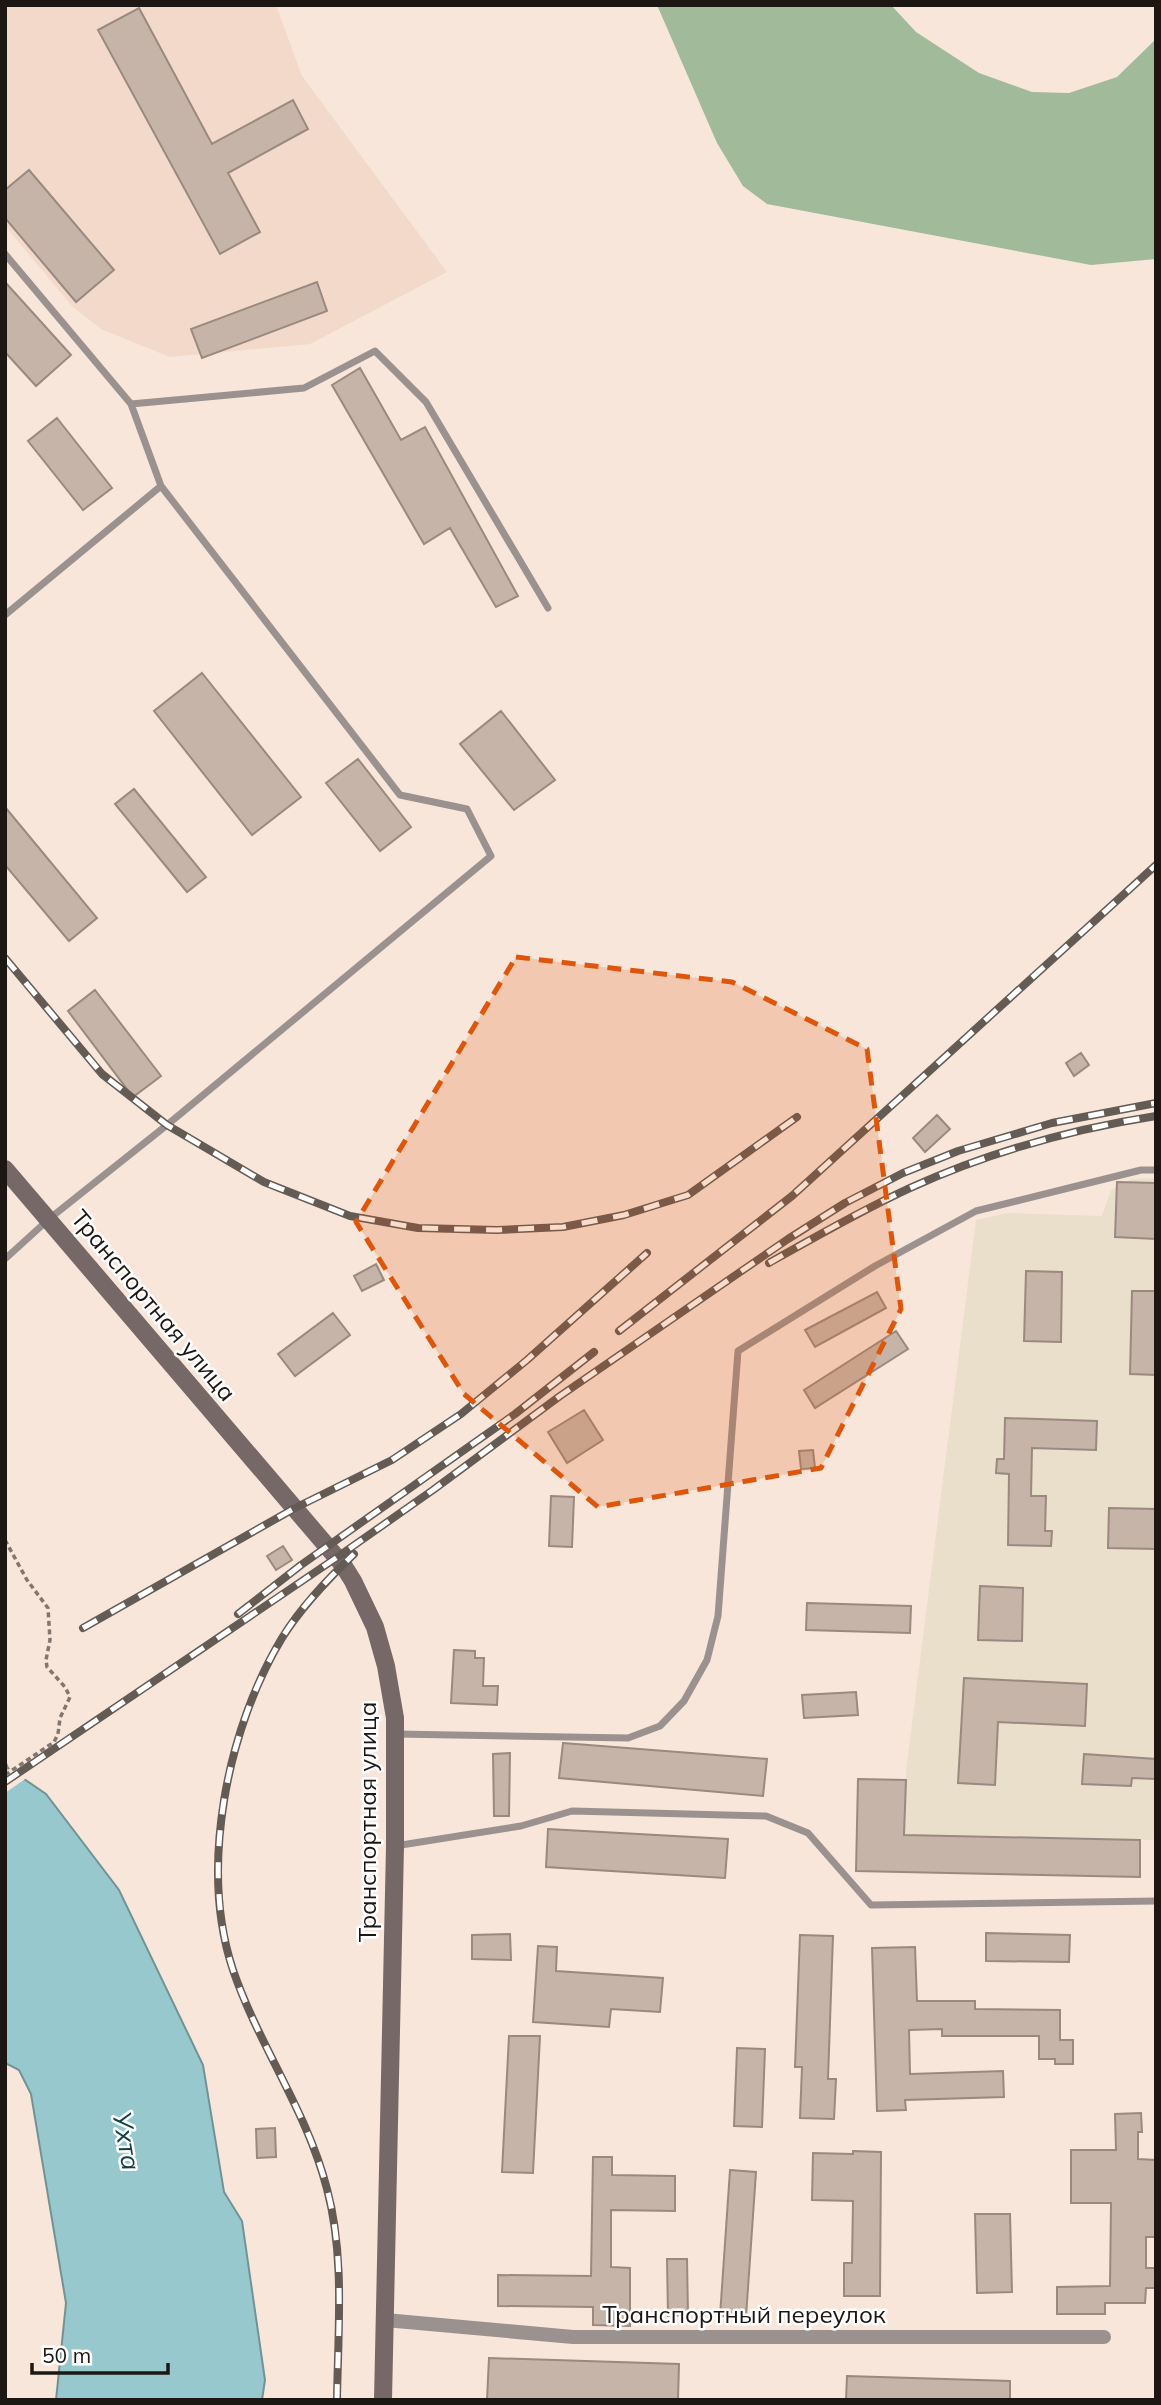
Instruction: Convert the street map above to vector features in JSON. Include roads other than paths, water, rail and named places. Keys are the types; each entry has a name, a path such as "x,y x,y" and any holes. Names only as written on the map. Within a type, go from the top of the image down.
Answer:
{"street":[{"name":"Транспортная улица","path":"5,1169 295,1508 353,1581 375,1627 393,1700 395,1734 383,2400"},
{"name":"Транспортный переулок","path":"385,2320 573,2337 1104,2337"}],"lane":[{"path":"5,254 131,404 161,486 400,794 467,809 491,856 178,1116 49,1219 5,1259"},
{"path":"131,404 304,388 375,351 426,402 548,608"},
{"path":"5,615 161,486"},
{"path":"395,1734 628,1738 660,1726 684,1701 707,1660 718,1616 738,1351 875,1266 976,1212 1141,1170 1156,1170"},
{"path":"395,1846 521,1826 572,1811 766,1816 808,1833 871,1905 1156,1901"}],"water":[{"name":"Ухта","path":"5,1761 8,1768 46,1794 119,1890 203,2065 224,2192 242,2221 265,2380 262,2400 56,2400 66,2303 31,2094 19,2070 5,2063"}],"railway":[{"path":"619,1331 792,1196 1156,865"},
{"path":"5,958 102,1074 167,1125 264,1182 350,1216 418,1228 497,1230 563,1227 624,1215 688,1195 797,1117"},
{"path":"5,1782 336,1558 560,1396 788,1239 845,1203 903,1173 958,1151 1052,1123 1156,1103"},
{"path":"769,1263 892,1196 939,1175 1062,1135 1156,1116"},
{"path":"83,1628 295,1508 392,1460 461,1414 527,1360 647,1253"},
{"path":"238,1614 301,1565 515,1414 594,1352"},
{"path":"337,2400 339,2293 333,2214 308,2133 233,1970 223,1930 219,1844 233,1756 246,1714 263,1674 297,1615 354,1554"}]}
